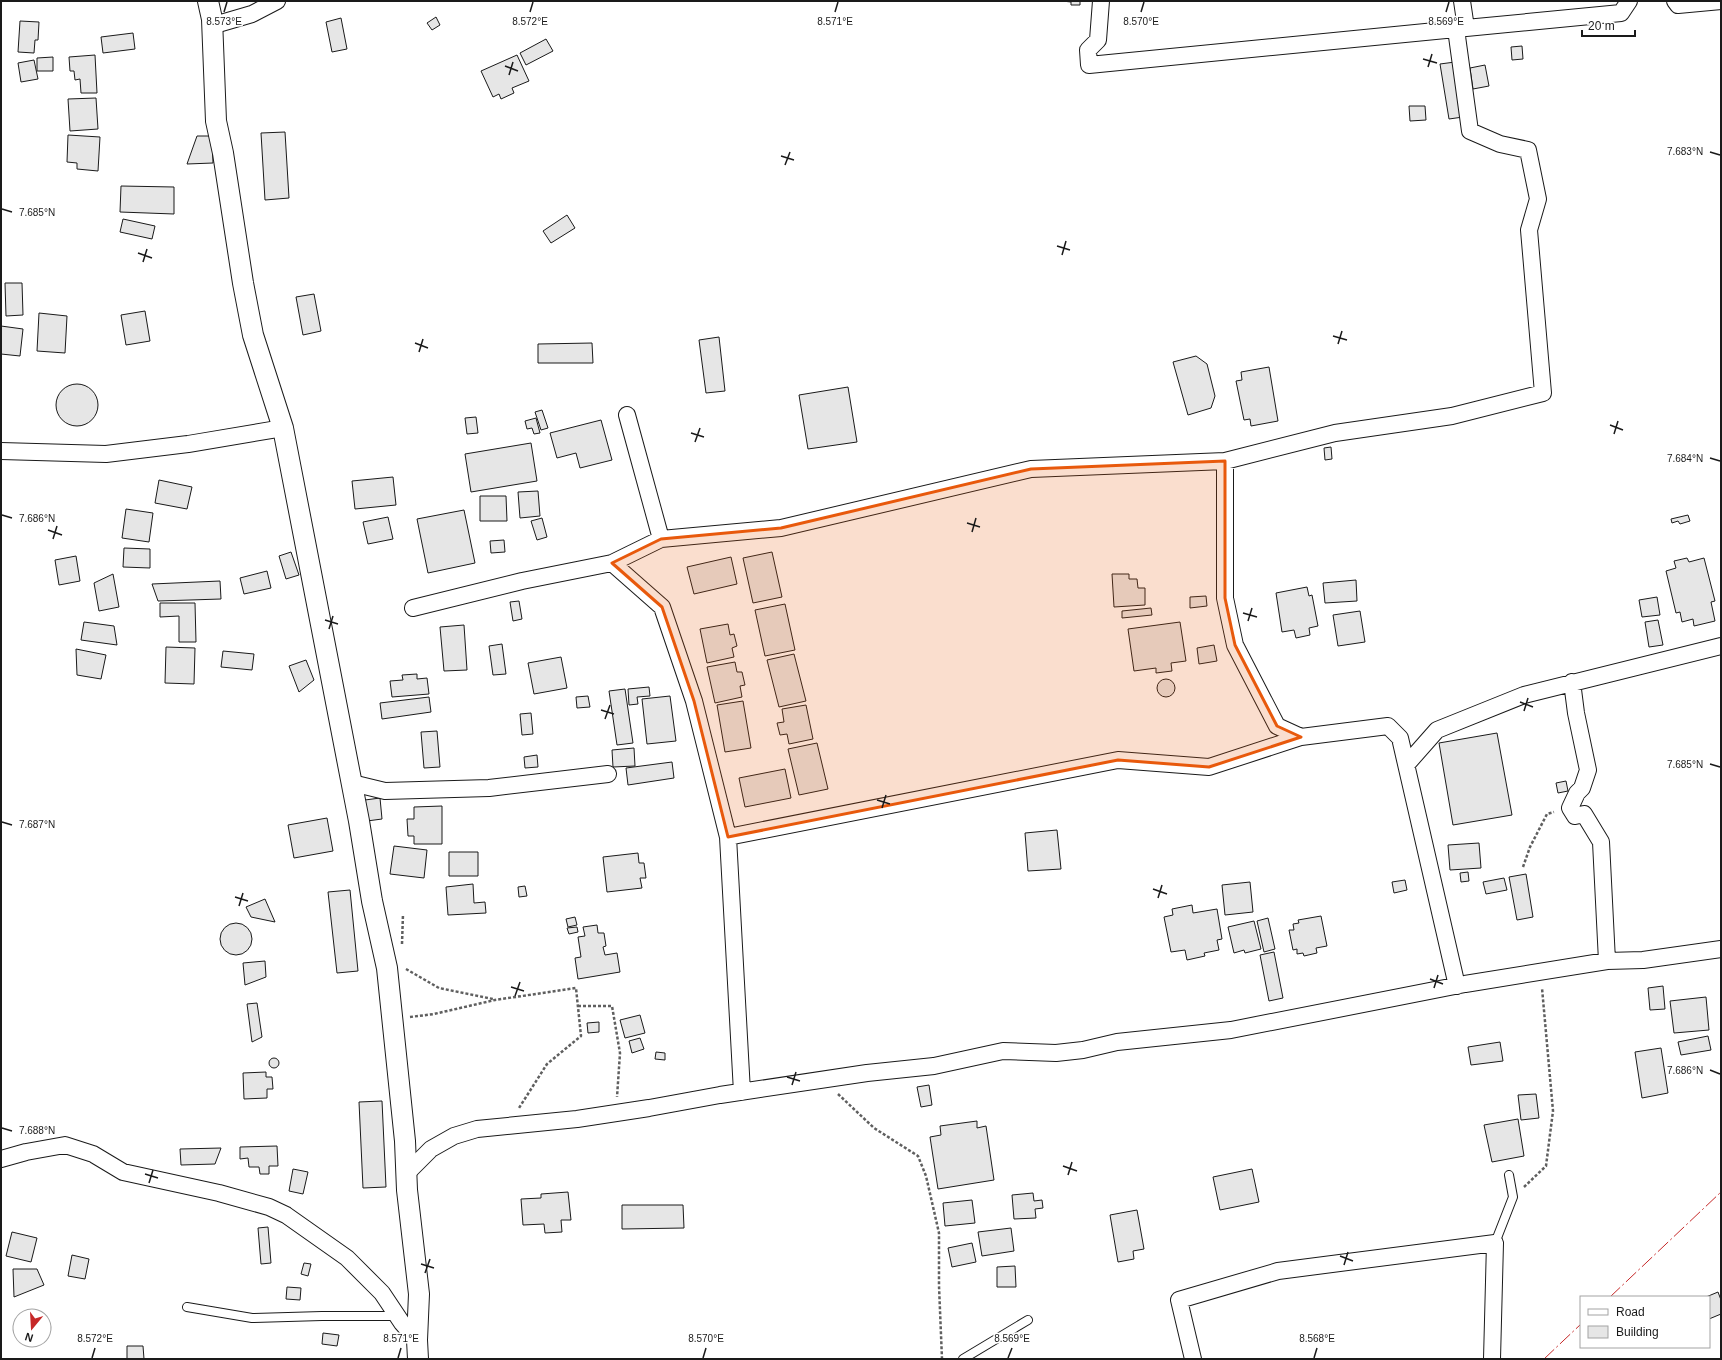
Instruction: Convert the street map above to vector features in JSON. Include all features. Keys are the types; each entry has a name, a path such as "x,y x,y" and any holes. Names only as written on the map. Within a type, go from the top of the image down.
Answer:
{"street":[{"path":"208,1 212,19 211,26 216,121 223,153 243,283 253,335 282,428 352,783 372,901 387,968 405,1141 406,1174 419,1294 418,1349"},
{"path":"211,26 252,14 277,1"},
{"path":"1101,1 1098,40 1088,50 1089,65 1621,13 1629,1"},
{"path":"413,608 522,581 612,562 661,538 781,528 1031,469 1225,461 1335,433 1452,416 1543,393 1529,230 1538,199 1528,150 1500,144 1470,131 1461,29 1462,1"},
{"path":"1675,1 1678,5 1721,1"},
{"path":"627,415 661,538"},
{"path":"1,451 106,454 188,444 282,428"},
{"path":"1225,461 1225,598 1234,645 1277,726 1301,737"},
{"path":"612,562 662,607 694,701 728,837 742,1092"},
{"path":"1406,764 1437,730 1524,695 1721,646"},
{"path":"1572,682 1576,713 1588,770 1582,788 1577,793 1570,808 1575,816 1584,814 1602,842 1608,961"},
{"path":"728,837 1118,760 1209,767 1301,737 1388,726 1400,738 1457,986"},
{"path":"352,783 385,791 482,788 608,774"},
{"path":"406,1174 431,1149 454,1136 477,1129 616,1113 822,1080 934,1066 1003,1052 1056,1053 1083,1050 1117,1042 1231,1030 1457,986 1540,972 1608,961 1643,960 1721,949"},
{"path":"405,1141 431,1149"},
{"path":"1,1159 26,1152 65,1145 93,1154 123,1172 219,1193 269,1207 286,1215 347,1258 382,1293 418,1349"},
{"path":"1193,1359 1179,1300 1278,1271 1495,1244 1492,1359"}],"lane":[{"path":"1495,1244 1513,1197 1509,1175"},
{"path":"187,1307 252,1318 398,1316"},
{"path":"963,1359 1028,1320"}],"path":[{"path":"1523,867 1530,847 1548,814 1570,808"},
{"path":"401,951 404,914"},
{"path":"400,966 439,988 495,1000"},
{"path":"1513,1197 1546,1166 1553,1111 1540,972"},
{"path":"390,995 410,1017 434,1014 495,1000 576,988 581,1036 547,1064 508,1126"},
{"path":"578,1006 612,1006 620,1053 616,1113"},
{"path":"822,1080 874,1128 918,1156 926,1176 939,1233 939,1286 942,1359"}],"highlighted area":[{"path":"1225,461 1225,598 1235,645 1277,726 1301,737 1209,767 1118,760 728,837 694,701 662,607 612,563 661,539 781,528 1031,469"}],"building":[{"path":"1062,1 1080,1 1080,5 1071,5 1071,2"},
{"path":"436,17 440,25 432,30 427,23"},
{"path":"341,18 347,49 332,52 326,22"},
{"path":"20,21 39,22 38,40 35,40 34,53 18,52"},
{"path":"133,33 135,49 103,53 101,37"},
{"path":"546,39 553,51 526,65 520,53"},
{"path":"1522,46 1523,59 1512,60 1511,47"},
{"path":"95,55 97,93 81,93 80,79 75,80 74,71 70,71 69,57"},
{"path":"517,55 529,81 512,88 514,93 501,99 499,94 493,97 481,71"},
{"path":"53,57 53,71 37,71 37,58"},
{"path":"34,60 38,79 21,82 18,63"},
{"path":"1455,62 1463,117 1449,119 1440,64"},
{"path":"1485,65 1489,86 1473,89 1470,68"},
{"path":"96,98 98,129 70,131 68,99"},
{"path":"1409,106 1425,106 1426,120 1410,121"},
{"path":"285,132 289,198 265,200 261,133"},
{"path":"68,135 100,137 98,171 77,169 77,163 67,162"},
{"path":"197,136 212,136 213,163 187,164"},
{"path":"121,186 174,187 174,214 120,212"},
{"path":"567,215 575,228 551,243 543,231"},
{"path":"123,219 155,226 152,239 120,232"},
{"path":"5,283 22,283 23,315 6,316"},
{"path":"314,294 321,331 303,335 296,297"},
{"path":"145,311 150,341 126,345 121,315"},
{"path":"39,313 67,316 65,353 37,351"},
{"path":"1,326 23,329 20,356 1,354"},
{"path":"719,337 725,391 706,393 699,340"},
{"path":"592,343 593,363 538,363 538,344"},
{"path":"1196,356 1207,364 1215,396 1211,408 1188,415 1173,362"},
{"path":"1269,367 1278,421 1251,426 1250,419 1244,420 1236,381 1242,380 1241,372"},
{"path":"73,384 81,384 89,387 95,393 98,405 95,417 89,423 81,426 73,426 65,423 59,417 56,409 56,401 59,393 65,387"},
{"path":"848,387 857,442 808,449 799,395"},
{"path":"542,410 548,428 541,430 535,412"},
{"path":"476,417 478,433 467,434 465,418"},
{"path":"536,418 540,433 534,434 532,428 527,429 525,421"},
{"path":"601,420 612,460 580,468 576,453 557,458 550,433"},
{"path":"531,443 537,481 471,492 465,454"},
{"path":"1331,447 1332,459 1325,460 1324,448"},
{"path":"393,477 396,505 355,509 352,481"},
{"path":"159,480 192,487 187,509 155,503"},
{"path":"538,491 540,516 520,518 518,492"},
{"path":"480,496 506,496 507,521 480,521"},
{"path":"126,509 153,513 149,542 122,538"},
{"path":"464,510 475,563 428,573 417,519"},
{"path":"1688,515 1690,521 1680,524 1678,521 1672,523 1671,519"},
{"path":"388,517 393,539 368,544 363,522"},
{"path":"542,518 547,537 537,540 531,521"},
{"path":"504,540 505,552 491,553 490,541"},
{"path":"124,548 150,549 150,568 123,567"},
{"path":"291,552 299,575 286,579 279,556"},
{"path":"772,552 782,597 753,603 743,558"},
{"path":"76,556 80,581 59,585 55,560"},
{"path":"731,557 737,584 694,594 687,567"},
{"path":"1687,558 1689,562 1704,558 1715,601 1711,602 1715,621 1694,626 1693,619 1682,622 1680,612 1676,613 1666,571 1676,568 1674,561"},
{"path":"267,571 271,588 244,594 240,578"},
{"path":"113,574 119,607 99,611 94,583"},
{"path":"1112,574 1129,574 1129,579 1137,579 1138,588 1145,588 1145,605 1114,607"},
{"path":"1356,580 1357,601 1325,603 1323,583"},
{"path":"220,581 221,599 158,601 152,584"},
{"path":"1307,587 1309,596 1312,595 1318,626 1309,628 1310,635 1296,638 1294,630 1282,632 1276,593"},
{"path":"1206,596 1207,606 1190,608 1190,597"},
{"path":"1657,597 1660,615 1642,617 1639,600"},
{"path":"519,601 522,619 513,621 510,602"},
{"path":"160,603 195,603 196,642 179,642 179,616 160,617"},
{"path":"785,604 795,650 765,656 755,610"},
{"path":"1151,608 1152,615 1122,618 1122,611"},
{"path":"1360,611 1365,642 1338,646 1333,615"},
{"path":"1658,620 1663,645 1649,647 1645,622"},
{"path":"84,622 114,626 117,645 81,640"},
{"path":"1180,622 1186,661 1171,663 1172,671 1156,673 1156,668 1134,671 1128,629"},
{"path":"728,624 730,635 734,634 737,646 732,648 734,657 707,663 700,629"},
{"path":"464,625 467,670 444,671 440,627"},
{"path":"502,644 506,674 493,675 489,646"},
{"path":"1214,645 1217,661 1199,664 1197,648"},
{"path":"166,647 195,648 194,684 165,683"},
{"path":"76,649 106,655 101,679 77,675"},
{"path":"223,651 254,654 252,670 221,667"},
{"path":"794,654 806,701 779,707 767,660"},
{"path":"561,657 567,688 534,694 528,663"},
{"path":"306,660 314,680 299,692 289,666"},
{"path":"735,662 737,672 742,672 745,685 740,686 742,697 715,703 707,667"},
{"path":"417,674 417,679 427,678 429,694 392,697 390,681 403,680 402,675"},
{"path":"1162,679 1170,679 1175,684 1173,695 1170,697 1162,697 1157,692 1157,684"},
{"path":"649,687 650,696 637,697 638,704 629,705 628,689"},
{"path":"625,689 633,743 617,745 609,691"},
{"path":"588,696 590,707 577,708 576,697"},
{"path":"670,696 676,741 647,744 642,699"},
{"path":"429,697 431,712 382,719 380,703"},
{"path":"743,701 751,748 725,752 717,705"},
{"path":"806,705 813,739 789,744 787,734 780,735 777,723 784,722 782,709"},
{"path":"531,713 533,734 522,735 520,714"},
{"path":"437,731 440,767 424,768 421,732"},
{"path":"1497,733 1512,815 1453,825 1439,743"},
{"path":"817,743 828,789 799,795 788,749"},
{"path":"634,748 635,766 613,767 612,750"},
{"path":"537,755 538,767 525,768 524,757"},
{"path":"672,762 674,778 628,785 626,768"},
{"path":"785,769 791,798 745,807 739,778"},
{"path":"1566,781 1568,791 1558,793 1556,783"},
{"path":"380,798 382,819 367,821 365,800"},
{"path":"442,806 442,844 414,844 414,836 408,836 407,819 414,819 414,807"},
{"path":"327,818 333,851 294,858 288,825"},
{"path":"1057,830 1061,869 1028,871 1025,833"},
{"path":"1479,843 1481,868 1450,870 1448,845"},
{"path":"394,846 427,850 424,878 390,874"},
{"path":"449,852 478,852 478,876 449,876"},
{"path":"638,853 639,863 644,863 646,878 640,878 642,888 607,892 603,857"},
{"path":"1468,872 1469,881 1461,882 1460,873"},
{"path":"1526,874 1533,917 1517,920 1509,877"},
{"path":"1504,878 1507,890 1486,894 1483,882"},
{"path":"1405,880 1407,890 1394,893 1392,882"},
{"path":"1250,882 1253,912 1225,915 1222,885"},
{"path":"473,884 474,903 485,902 486,913 448,915 446,887"},
{"path":"525,886 527,896 519,897 518,887"},
{"path":"350,890 358,971 337,973 328,892"},
{"path":"265,899 275,922 251,917 246,907"},
{"path":"1192,905 1193,913 1217,909 1222,939 1217,940 1219,950 1204,953 1205,956 1187,960 1185,950 1171,952 1164,917 1173,915 1172,909"},
{"path":"1321,916 1327,946 1316,948 1317,953 1304,956 1303,953 1297,954 1297,949 1293,950 1289,930 1294,930 1293,924 1299,923 1298,920"},
{"path":"575,917 577,925 568,927 566,919"},
{"path":"1268,918 1275,949 1264,952 1257,921"},
{"path":"1254,921 1261,949 1245,953 1244,950 1234,953 1228,927"},
{"path":"233,923 239,923 249,930 252,939 251,945 245,952 239,955 233,955 223,948 220,942 220,936 227,926"},
{"path":"597,925 598,933 604,933 606,946 603,947 605,955 617,953 620,972 578,979 575,958 581,957 578,937 585,936 583,927"},
{"path":"577,927 578,932 569,934 567,928"},
{"path":"1274,952 1283,998 1269,1001 1260,955"},
{"path":"265,961 266,977 245,985 243,963"},
{"path":"1663,986 1665,1009 1650,1010 1648,988"},
{"path":"1706,997 1709,1030 1674,1033 1670,1001"},
{"path":"257,1003 262,1037 252,1042 247,1004"},
{"path":"640,1015 645,1033 625,1038 620,1020"},
{"path":"599,1022 599,1032 588,1033 587,1023"},
{"path":"1708,1036 1711,1050 1681,1055 1678,1042"},
{"path":"640,1038 644,1049 632,1053 629,1041"},
{"path":"1500,1042 1503,1061 1471,1065 1468,1047"},
{"path":"1661,1048 1668,1093 1642,1098 1635,1052"},
{"path":"656,1052 665,1053 665,1060 655,1059"},
{"path":"272,1058 276,1058 278,1059 278,1067 272,1068 269,1065 269,1061"},
{"path":"266,1072 266,1077 272,1077 273,1089 267,1089 267,1098 244,1099 243,1073"},
{"path":"929,1085 932,1105 921,1107 917,1087"},
{"path":"1536,1094 1539,1118 1521,1120 1518,1095"},
{"path":"382,1101 386,1187 363,1188 359,1102"},
{"path":"1518,1119 1524,1156 1492,1162 1484,1125"},
{"path":"977,1121 977,1128 986,1126 994,1180 938,1189 930,1137 941,1135 940,1126"},
{"path":"277,1146 278,1166 269,1166 269,1174 260,1174 259,1167 249,1167 248,1158 240,1159 240,1147"},
{"path":"221,1148 215,1164 181,1165 180,1149"},
{"path":"293,1169 308,1172 303,1194 289,1191"},
{"path":"1252,1169 1259,1202 1220,1210 1213,1177"},
{"path":"568,1192 571,1220 561,1220 562,1232 545,1233 544,1224 523,1225 521,1199 541,1198 541,1194"},
{"path":"1033,1193 1034,1201 1042,1200 1043,1208 1035,1209 1036,1218 1014,1219 1012,1195"},
{"path":"972,1200 975,1223 945,1226 943,1203"},
{"path":"622,1205 683,1205 684,1228 622,1229"},
{"path":"1137,1210 1144,1249 1133,1251 1134,1259 1118,1262 1110,1215"},
{"path":"268,1227 271,1263 261,1264 258,1228"},
{"path":"1011,1228 1014,1251 982,1256 978,1232"},
{"path":"12,1232 37,1238 31,1262 6,1256"},
{"path":"972,1243 976,1262 952,1267 948,1248"},
{"path":"72,1255 89,1259 85,1279 68,1276"},
{"path":"304,1263 311,1264 308,1276 301,1274"},
{"path":"1015,1266 1016,1287 997,1287 997,1267"},
{"path":"13,1269 37,1269 44,1285 14,1297"},
{"path":"287,1287 301,1288 300,1300 286,1299"},
{"path":"1718,1292 1721,1300 1721,1314 1710,1319 1710,1296 1708,1296"},
{"path":"323,1333 339,1335 337,1346 322,1344"},
{"path":"127,1346 143,1346 144,1359 127,1359"}],"power":[{"path":"1611,1296 1721,1192"},
{"path":"1544,1359 1580,1325"}]}
